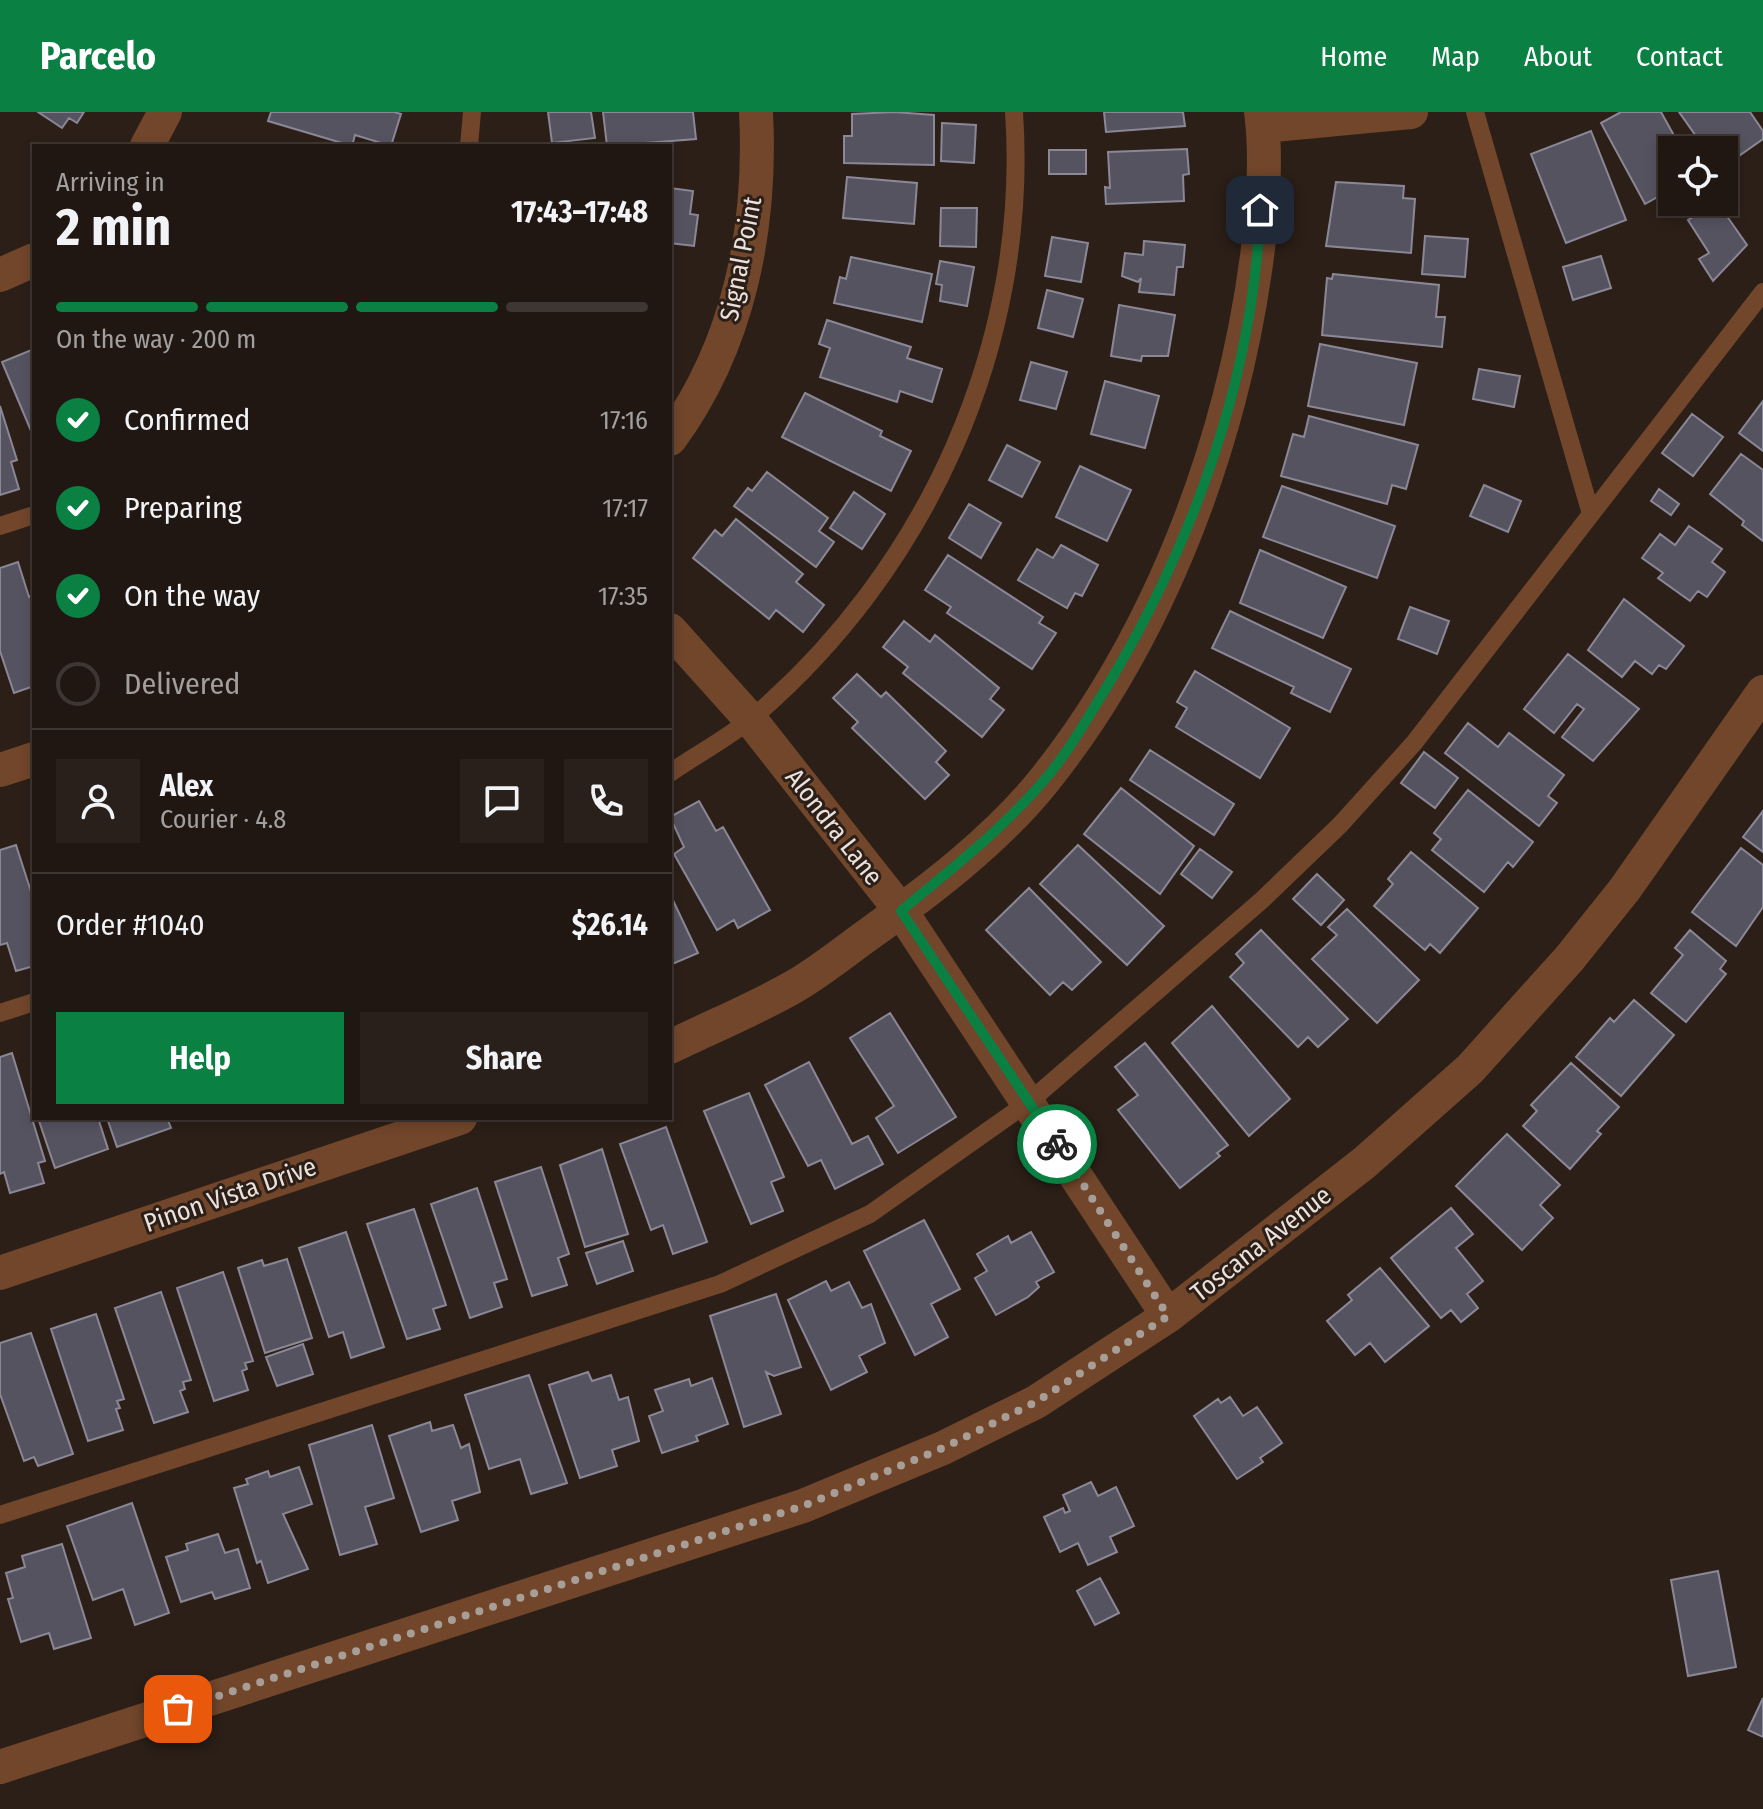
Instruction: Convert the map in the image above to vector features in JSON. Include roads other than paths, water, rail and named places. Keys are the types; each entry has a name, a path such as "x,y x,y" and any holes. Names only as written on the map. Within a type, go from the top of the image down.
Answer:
{"street":[{"path":"148,144 165,112"},
{"name":"Signal Point","path":"672,436 695,406 735,315 753,228 756,112"},
{"path":"672,1046 796,985 901,911 996,831 1041,785 1077,736 1140,631 1178,550 1213,459 1240,359 1259,238 1262,119 1411,112"},
{"path":"0,275 32,261"},
{"name":"Alondra Lane","path":"672,632 750,719 901,911 1030,1101 1168,1316"},
{"name":"Toscana Avenue","path":"0,1767 803,1506 943,1448 1036,1402 1168,1316 1364,1163 1470,1069 1569,959 1625,889 1763,692"},
{"path":"0,770 32,760"},
{"name":"Pinon Vista Drive","path":"0,1273 454,1120"}],"lane":[{"path":"469,144 472,112"},
{"path":"672,772 750,719 861,607 909,539 949,463 992,340 1008,272 1017,202 1014,112"},
{"path":"1475,112 1591,514"},
{"path":"0,1515 720,1284 870,1214 1030,1101 1262,900 1340,825 1414,743 1763,292"},
{"path":"0,526 32,516"},
{"path":"0,1013 32,1003"}]}
